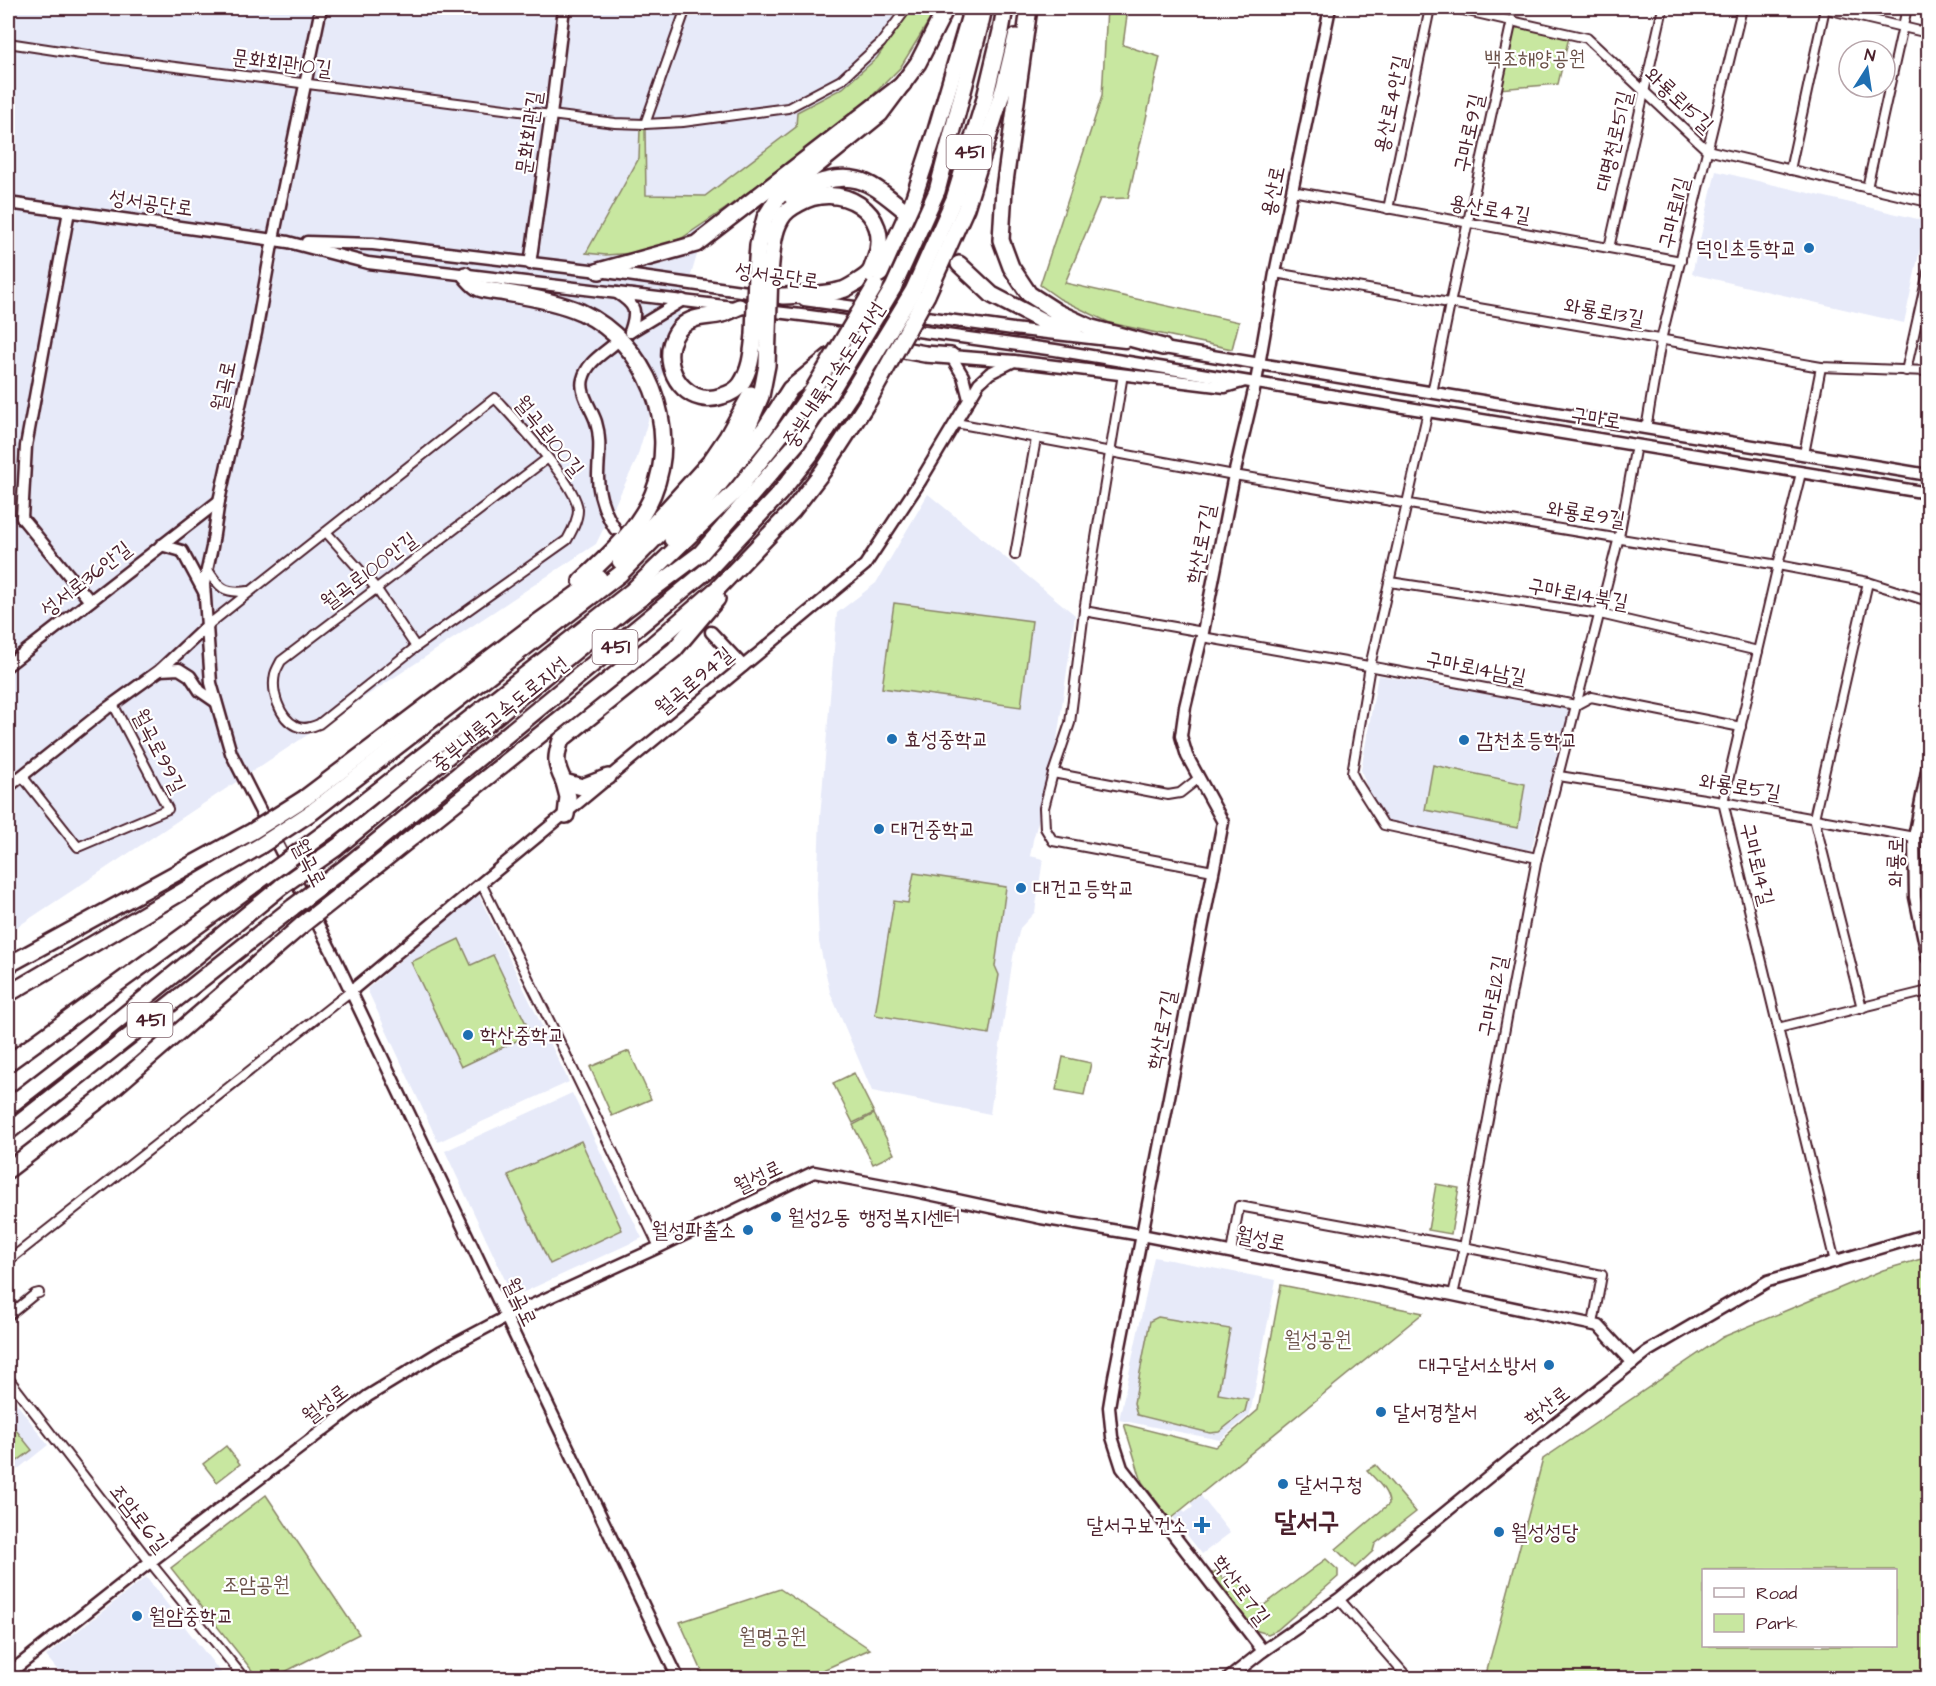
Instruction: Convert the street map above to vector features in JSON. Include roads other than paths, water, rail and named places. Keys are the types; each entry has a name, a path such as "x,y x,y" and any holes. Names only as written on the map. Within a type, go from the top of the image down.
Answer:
{"highway":[{"path":"763,274 758,245 765,218 778,197 880,114 918,63 946,8"},
{"path":"8,1063 327,831 632,591 737,490 813,390 875,286 912,203 972,8"},
{"name":"중부내륙고속도로지선","path":"8,1107 282,886 336,848 625,610 701,553 797,443 893,288 937,191 984,8"},
{"name":"중부내륙고속도로지선","path":"8,1132 347,866 710,568 779,494 810,455 920,293 954,200 984,102 1005,8"},
{"path":"566,814 568,797 555,757 561,740 674,650 793,510 823,471 869,399 920,293 966,208 1004,87 1024,8"},
{"path":"1029,8 1004,189 1001,240 1011,267 1029,294 1057,312 1092,328"},
{"path":"599,271 696,244 903,84"},
{"path":"8,994 260,846 531,627 614,567 710,462 750,399 759,362 762,245 771,220 783,200 807,186 834,179 858,180 881,191 902,208"},
{"path":"763,274 781,219 791,208 805,200 825,194 843,196 862,205 878,225 879,251 869,274 843,290 782,296"},
{"path":"959,264 992,295 1046,323 1092,328 1163,347"},
{"path":"465,276 478,288 539,299 581,312 611,330 633,354 647,375 661,420 663,448 660,472 653,495 634,526 616,549 531,627"},
{"path":"739,307 721,315 705,316 689,321 680,327 670,354 671,371 676,381 693,394 705,399 717,398 729,393 740,386 761,335"},
{"path":"8,965 253,831 308,805 520,651 620,574 676,517 744,436 761,396 767,365 761,335"},
{"path":"520,651 634,575 685,526 765,428 790,389 830,356 854,350 887,347 951,356"},
{"path":"8,1170 107,1094 302,925 651,646 718,588 793,510"},
{"path":"564,782 582,787 608,777"}],"main road":[{"name":"월곡로","path":"321,8 256,333 219,501 204,584 211,682 231,753 351,991 678,1678"},
{"name":"문화회관길","path":"530,264 552,115 564,8"},
{"name":"용산로","path":"1251,381 1259,363 1275,273 1330,8"},
{"name":"성서공단로","path":"8,203 273,239 368,263 465,276 614,291 951,335 1251,381"},
{"path":"69,211 26,446 22,518 90,601"},
{"name":"성서공단로","path":"288,242 373,244 599,271 1163,347 1259,363"},
{"path":"614,291 629,300 633,307 636,315 630,332 683,300"},
{"path":"613,345 588,365 582,381 600,442 598,479 600,500 605,514 615,529"},
{"path":"951,356 1014,361 1225,387 1251,381"},
{"path":"951,356 963,376 969,399"},
{"name":"월곡로94길","path":"351,991 865,565 921,480 979,383 990,373 1014,361"},
{"name":"구마로","path":"1259,363 1929,475"},
{"name":"구마로","path":"1251,381 1929,493"},
{"name":"학산로7길","path":"1251,381 1203,634 1185,707 1181,736 1186,756 1223,822 1109,1407 1112,1437 1122,1468 1263,1652"},
{"name":"성서로36안길","path":"8,665 219,501"},
{"path":"161,546 182,551 205,594"},
{"name":"월곡로99길","path":"8,787 160,670 208,625"},
{"path":"711,632 742,666"},
{"path":"160,670 179,669 190,676 200,691 216,702"},
{"name":"와룡로","path":"1929,766 1914,837 1915,897 1929,959"},
{"name":"월성로","path":"8,1674 150,1562 368,1396 440,1352 506,1317 659,1247 814,1172 1593,1324 1599,1326 1633,1363"},
{"name":"학산로","path":"1228,1678 1339,1599 1356,1583 1648,1351 1768,1281 1929,1234"}],"street":[{"path":"645,123 686,8"},
{"name":"문화회관10길","path":"8,43 103,58 615,123 684,122 788,108 841,80 881,43 908,8"},
{"name":"용산로4안길","path":"1388,208 1430,8"},
{"name":"와룡로15길","path":"1454,8 1587,38 1707,150 1929,202"},
{"name":"대명천로51길","path":"1609,248 1663,8"},
{"name":"구마로11길","path":"1646,429 1662,340 1742,8"},
{"path":"1790,170 1824,8 1929,33"},
{"path":"1867,188 1907,8"},
{"name":"구마로9길","path":"1432,393 1512,20"},
{"name":"용산로4길","path":"1292,191 1681,261"},
{"path":"1906,371 1929,272"},
{"name":"와룡로13길","path":"1275,273 1821,368 1929,371"},
{"path":"1804,454 1821,368"},
{"path":"1123,374 1083,611 1070,723 1044,808 1045,828 1053,841 1213,871"},
{"name":"월곡로100길","path":"208,625 495,398 548,458 576,499 578,512 575,525 567,540 416,647 319,724 308,728"},
{"path":"1428,411 1370,666 1352,773 1384,825 1537,858"},
{"name":"와룡로9길","path":"956,423 1234,475 1778,565 1868,582 1929,601"},
{"path":"1015,555 1036,439"},
{"name":"구마로12길","path":"1453,1295 1537,858 1619,537 1636,445"},
{"name":"월곡로100안길","path":"308,728 296,726 288,720 278,705 274,692 275,674 281,661 548,458"},
{"name":"구마로14길","path":"1801,473 1723,802 1836,1262"},
{"path":"326,532 376,588 416,647"},
{"path":"207,568 216,585 233,593 249,591"},
{"name":"구마로14북길","path":"1390,582 1600,614 1758,651"},
{"path":"1862,1008 1814,818 1868,582"},
{"name":"구마로14남길","path":"1083,611 1576,705 1592,698 1741,727"},
{"name":"월곡로99길","path":"22,776 78,847 168,809 113,705"},
{"path":"1053,774 1168,795 1180,793 1199,778"},
{"name":"와룡로5길","path":"1559,776 1723,802 1914,837"},
{"path":"481,883 659,1247"},
{"path":"8,1261 351,991"},
{"path":"1778,1028 1929,991"},
{"path":"1231,1253 1239,1206 1464,1247 1602,1275 1593,1324"},
{"path":"8,1316 39,1293"},
{"name":"조암로6길","path":"8,1378 150,1562 244,1678"},
{"path":"1339,1599 1407,1678"}],"tunnel":[{"path":"902,208 959,264"},
{"path":"635,551 711,632"}],"place":[{"name":"덕인초등학교","path":"1809,248"},
{"name":"효성중학교","path":"892,739"},
{"name":"감천초등학교","path":"1464,740"},
{"name":"대건중학교","path":"879,829"},
{"name":"대건고등학교","path":"1021,888"},
{"name":"학산중학교","path":"468,1035"},
{"name":"월성2동 행정복지센터","path":"776,1217"},
{"name":"월성파출소","path":"748,1230"},
{"name":"대구달서소방서","path":"1549,1365"},
{"name":"달서경찰서","path":"1381,1412"},
{"name":"달서구청","path":"1283,1484"},
{"name":"달서구보건소","path":"1202,1525"},
{"name":"월성성당","path":"1499,1532"},
{"name":"월암중학교","path":"137,1616"}],"district":[{"name":"달서구","path":"1307,1522"}],"park label":[{"name":"백조해양공원","path":"1535,58"},
{"name":"월성공원","path":"1318,1339"},
{"name":"조암공원","path":"256,1584"},
{"name":"월명공원","path":"773,1636"}]}
